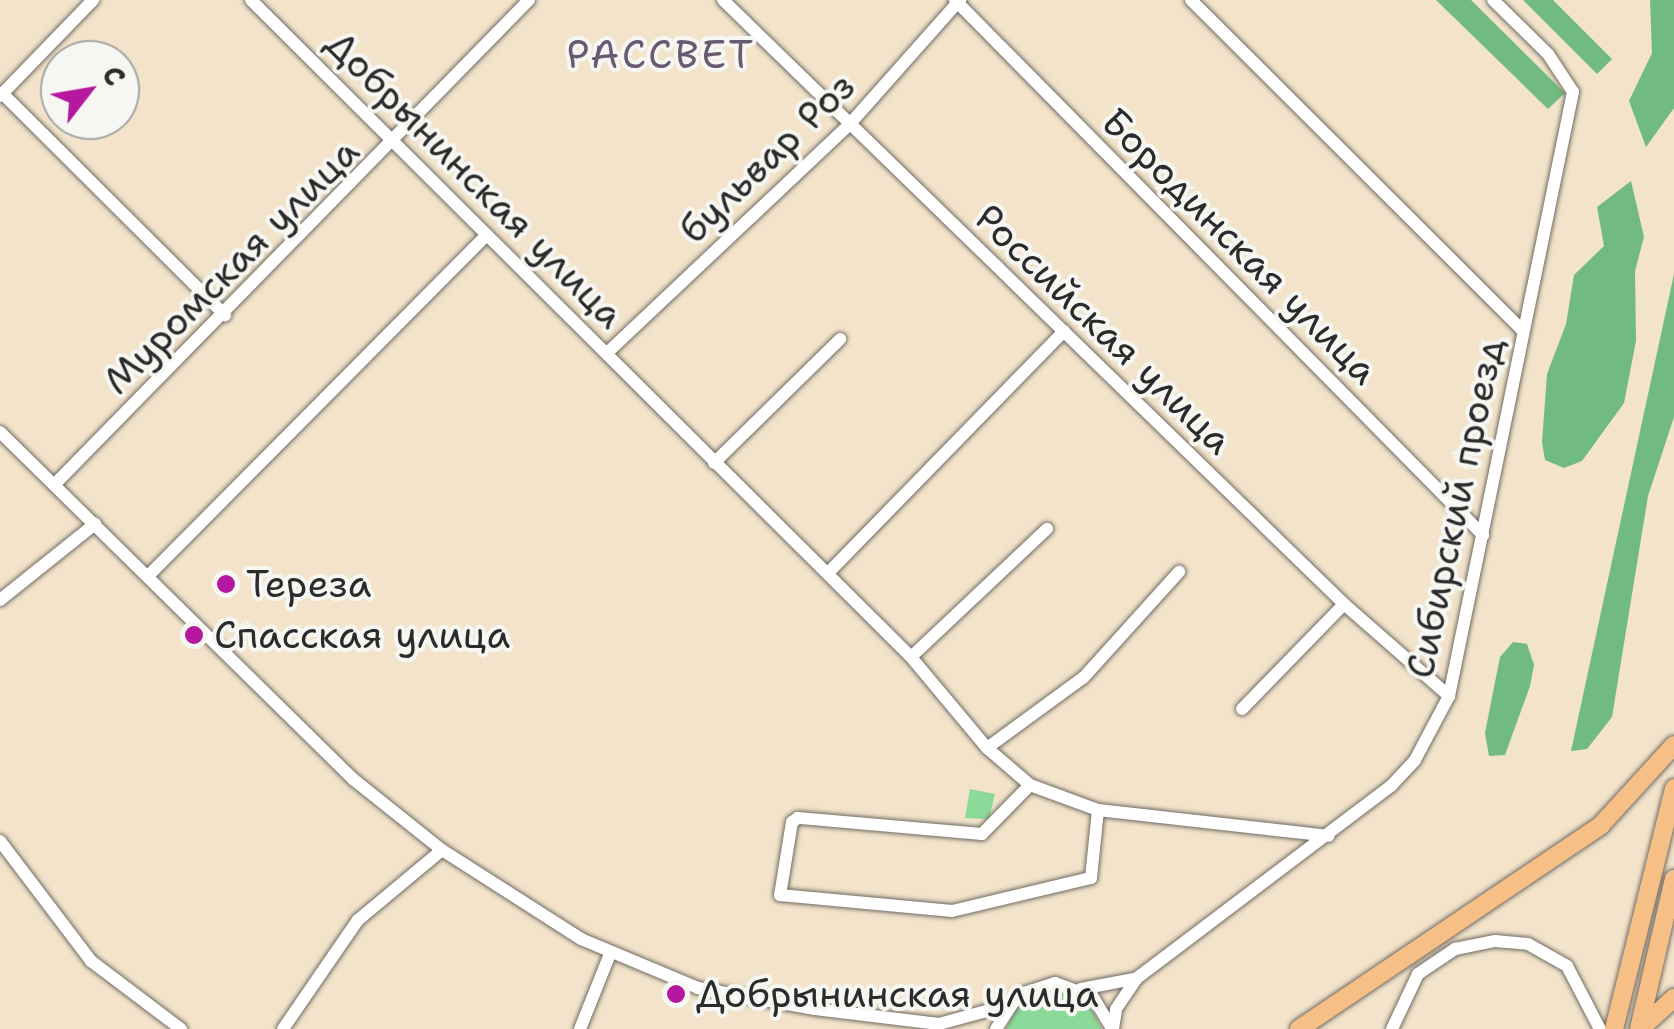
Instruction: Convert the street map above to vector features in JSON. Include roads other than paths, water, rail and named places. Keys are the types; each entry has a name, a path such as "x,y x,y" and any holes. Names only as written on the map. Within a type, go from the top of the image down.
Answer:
{"highway":[{"path":"1299,1029 1601,824 1674,745"},
{"path":"1614,1029 1674,788"},
{"path":"1640,1029 1674,879"},
{"path":"1640,1029 1674,998"}],"street":[{"path":"93,0 1,94 225,314"},
{"name":"Добрынинская улица","path":"250,0 828,573 911,657 987,748 1030,786 1098,810 1328,836"},
{"name":"Муромская улица","path":"54,485 394,145 399,129 528,0"},
{"name":"Российская улица","path":"722,0 1344,604 1449,696"},
{"path":"1191,0 1522,330"},
{"name":"Сибирский проезд","path":"1008,1004 1042,984 1081,989 1137,978 1328,836 1415,760 1449,696 1573,92 1556,64 1494,0"},
{"name":"бульвар Роз","path":"608,352 848,126 957,1"},
{"name":"Бородинская улица","path":"957,1 1483,535"},
{"path":"148,576 485,237"},
{"path":"828,573 1064,331"},
{"path":"714,462 840,339"},
{"path":"0,432 327,754 442,850 610,954 698,988 946,1026 1008,1004"},
{"path":"0,600 95,524"},
{"path":"911,657 1046,529"},
{"path":"987,748 1084,677 1179,572"},
{"path":"1242,710 1344,604"},
{"path":"1030,786 982,834 798,818 792,822 780,895 952,911 1091,878 1098,810"},
{"path":"0,841 90,960 181,1029"},
{"path":"283,1029 358,920 442,850"},
{"path":"1392,1029 1418,974 1455,950 1495,941 1528,944 1567,966 1600,1029"},
{"path":"580,1029 610,954"},
{"name":"Сибирский проезд","path":"1112,1028 1137,978"},
{"path":"1081,989 1112,1028"},
{"path":"996,1029 1008,1004"}],"place":[{"name":"Тереза","path":"226,584"},
{"name":"Спасская улица","path":"194,635"},
{"name":"Добрынинская улица","path":"676,994"}],"district":[{"name":"РАССВЕТ","path":"661,54"}]}
